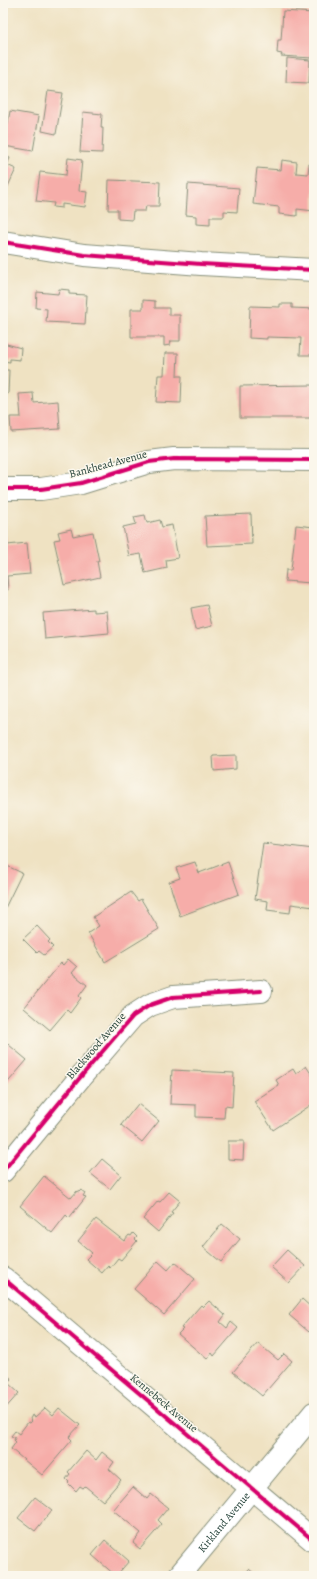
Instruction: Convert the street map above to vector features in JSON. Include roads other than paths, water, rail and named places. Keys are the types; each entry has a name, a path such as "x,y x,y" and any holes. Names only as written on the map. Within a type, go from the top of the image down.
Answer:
{"street":[{"path":"3,242 84,255 201,264 314,270"},
{"name":"Bankhead Avenue","path":"3,489 41,489 81,483 149,462 174,459 314,460"},
{"name":"Blackwood Avenue","path":"3,1171 133,1016 150,1005 173,997 261,991"},
{"name":"Kennebeck Avenue","path":"3,1278 314,1541"},
{"name":"Kirkland Avenue","path":"179,1576 314,1413"}]}
